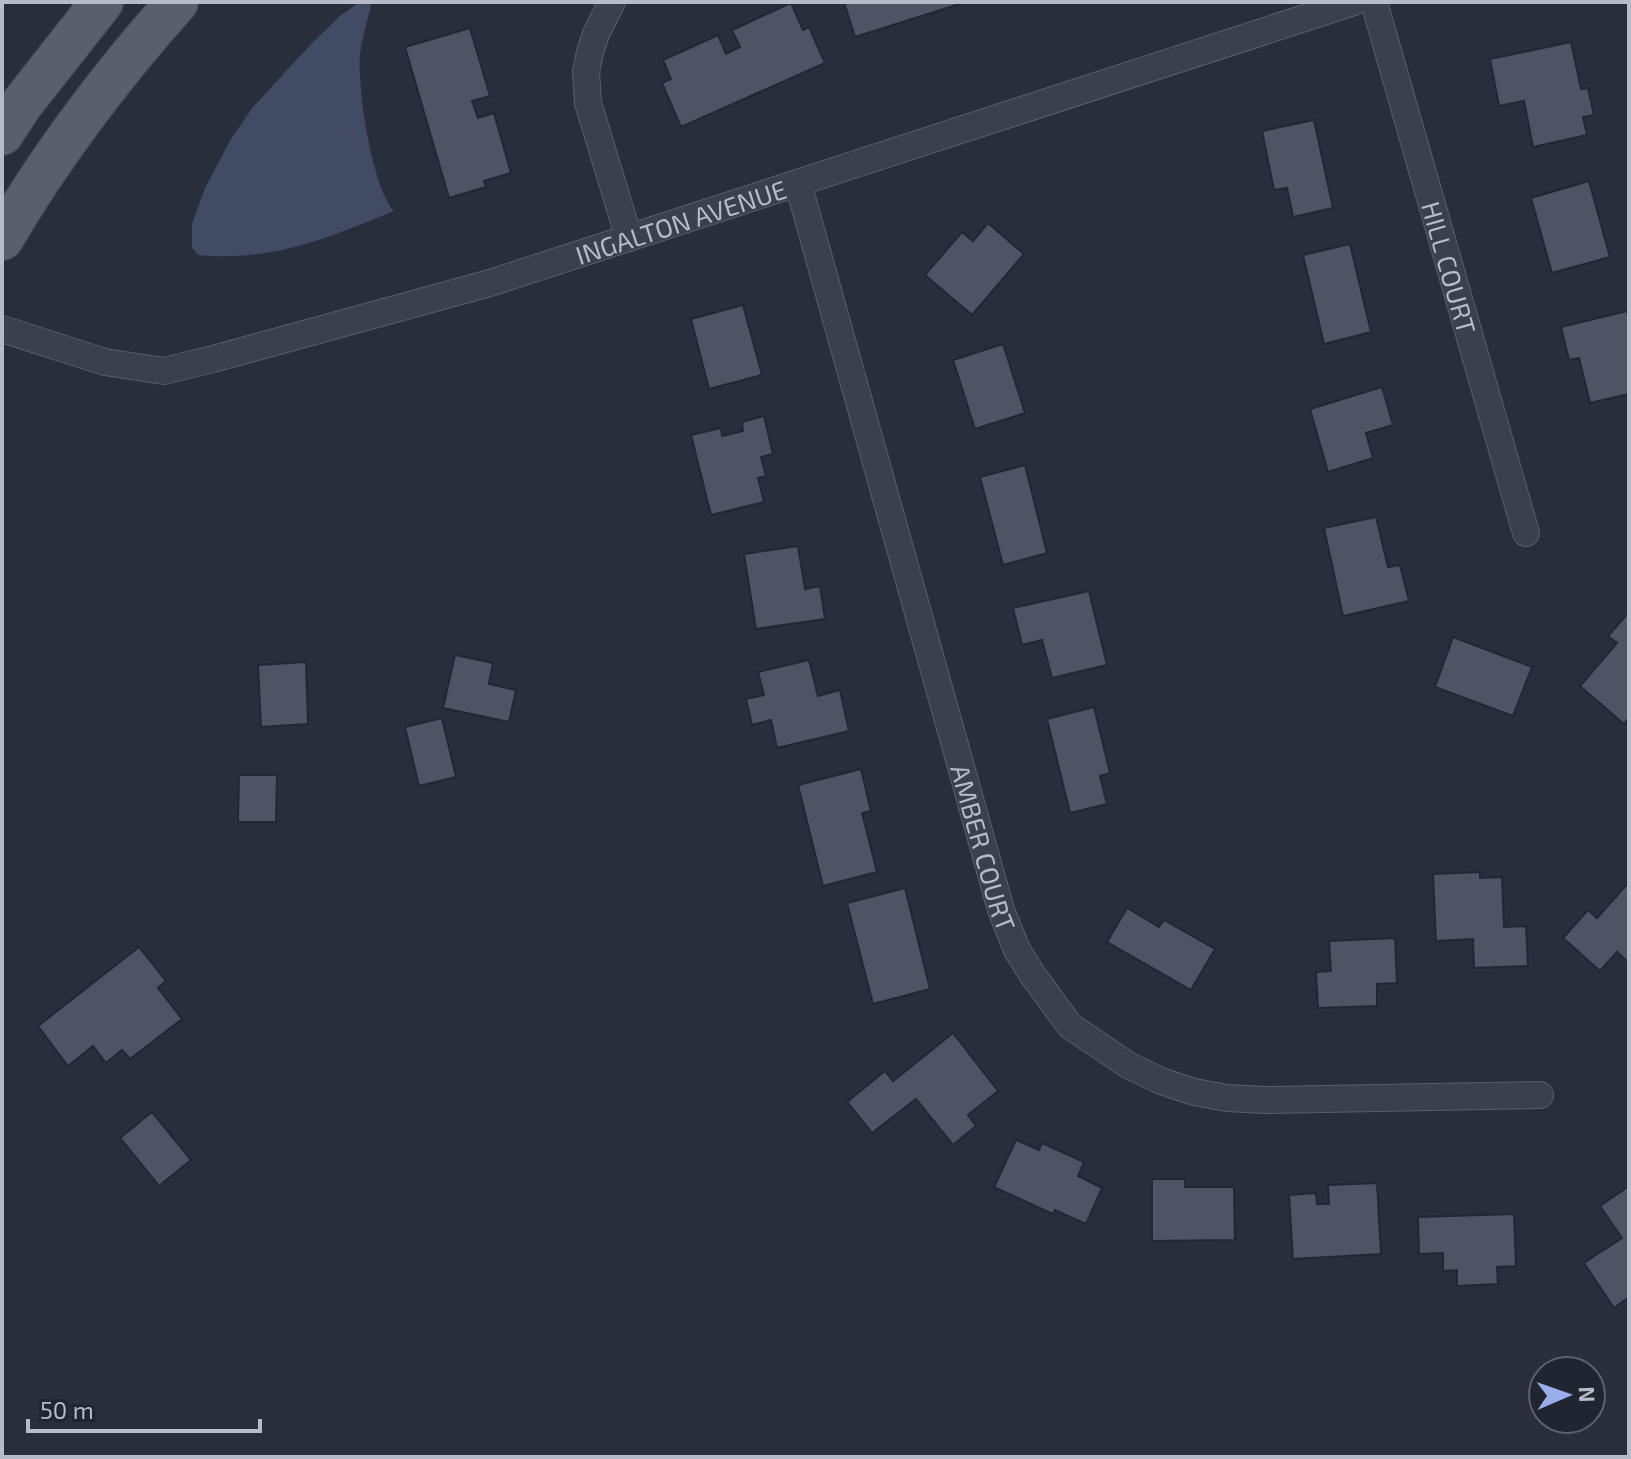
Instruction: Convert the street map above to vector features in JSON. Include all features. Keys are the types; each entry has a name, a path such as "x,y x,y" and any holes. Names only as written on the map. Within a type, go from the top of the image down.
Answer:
{"main road":[{"path":"2,134 102,2"},
{"path":"2,239 49,163 95,99 177,2"}],"street":[{"path":"612,2 590,52 586,72 588,103 629,238"},
{"name":"INGALTON AVENUE","path":"2,329 105,362 164,371 490,283 1354,2"},
{"name":"HILL COURT","path":"1374,2 1526,533"},
{"name":"AMBER COURT","path":"798,183 1001,910 1017,950 1070,1026 1128,1065 1161,1081 1194,1092 1227,1098 1540,1095"}],"water":[{"path":"360,2 369,2 371,6 360,54 364,112 379,181 394,211 299,246 251,255 198,255 192,247 192,224 205,188 231,139 253,107 312,43"}],"building":[{"path":"844,2 966,2 855,37"},
{"path":"791,3 803,30 809,27 825,63 681,127 662,83 671,79 663,60 718,35 726,54 740,47 732,30"},
{"path":"470,28 490,96 472,101 478,118 494,113 511,173 484,181 486,187 449,198 405,47"},
{"path":"1571,42 1581,89 1588,88 1594,115 1583,117 1587,135 1533,147 1524,101 1499,106 1490,59"},
{"path":"1314,120 1333,208 1293,217 1287,188 1274,190 1262,131"},
{"path":"1589,181 1610,257 1552,273 1531,198"},
{"path":"988,223 1024,254 972,315 925,275 962,232 973,241"},
{"path":"1350,244 1371,332 1324,344 1303,255"},
{"path":"743,305 762,375 709,389 691,319"},
{"path":"1627,311 1629,394 1590,403 1579,358 1569,360 1561,327"},
{"path":"1003,344 1025,413 975,429 953,360"},
{"path":"1382,387 1393,425 1366,433 1373,458 1328,472 1310,409"},
{"path":"764,416 773,454 761,457 766,476 758,478 764,502 711,515 691,435 721,428 722,436 743,431 742,422"},
{"path":"1025,465 1047,553 1003,565 980,477"},
{"path":"1376,517 1388,567 1400,565 1409,601 1343,616 1324,528"},
{"path":"798,546 805,589 820,586 825,619 756,629 744,554"},
{"path":"1089,591 1107,665 1052,678 1042,640 1022,645 1013,608"},
{"path":"1629,612 1629,718 1624,724 1580,686 1617,643 1608,636"},
{"path":"1453,637 1532,667 1513,716 1435,687"},
{"path":"455,655 493,663 489,684 516,690 509,722 443,708"},
{"path":"809,660 818,696 840,690 849,731 777,748 771,720 752,725 746,699 764,695 758,672"},
{"path":"306,662 308,724 261,727 258,665"},
{"path":"1094,707 1110,773 1100,776 1107,804 1070,813 1047,719"},
{"path":"442,718 456,777 419,786 405,727"},
{"path":"861,769 871,811 862,813 877,872 823,886 798,785"},
{"path":"239,775 277,775 276,822 238,822"},
{"path":"1480,872 1480,878 1502,877 1504,927 1526,926 1528,966 1474,968 1473,939 1436,941 1433,874"},
{"path":"1629,882 1629,963 1617,952 1600,971 1563,938 1588,910 1597,918"},
{"path":"905,888 930,989 873,1004 847,903"},
{"path":"1127,908 1159,927 1164,920 1215,949 1191,990 1107,942"},
{"path":"1395,938 1397,983 1377,984 1377,1006 1318,1008 1316,972 1331,971 1329,941"},
{"path":"139,947 166,981 158,988 182,1019 130,1059 122,1050 106,1063 93,1046 68,1066 38,1026"},
{"path":"953,1033 998,1091 968,1115 976,1126 953,1145 916,1099 872,1133 847,1102 885,1071 893,1081"},
{"path":"152,1112 191,1160 159,1186 120,1138"},
{"path":"1016,1140 1039,1150 1042,1143 1084,1162 1078,1176 1102,1188 1086,1224 1055,1210 1053,1214 994,1187"},
{"path":"1152,1179 1185,1179 1185,1187 1234,1187 1235,1240 1152,1241"},
{"path":"1377,1183 1381,1254 1293,1259 1289,1195 1316,1193 1317,1204 1329,1204 1328,1185"},
{"path":"1629,1186 1629,1297 1614,1308 1584,1263 1622,1238 1600,1206"},
{"path":"1514,1214 1516,1266 1497,1267 1498,1284 1457,1286 1457,1270 1443,1271 1443,1253 1419,1254 1418,1217"}]}
